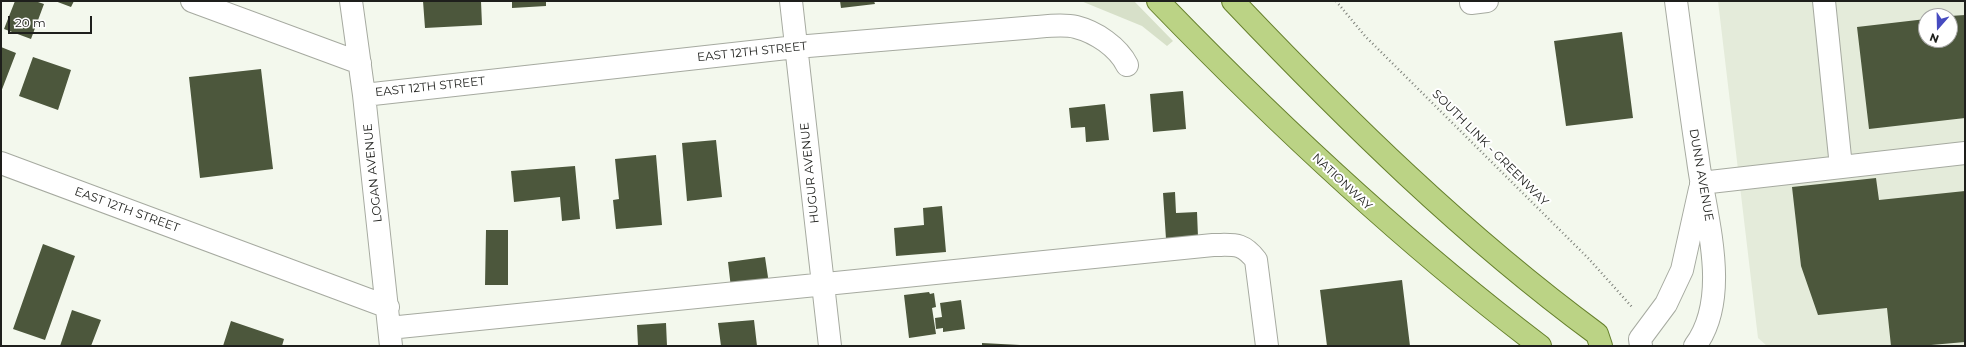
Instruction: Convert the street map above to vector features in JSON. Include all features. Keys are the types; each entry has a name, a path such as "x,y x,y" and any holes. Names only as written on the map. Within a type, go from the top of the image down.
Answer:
{"main road":[{"name":"NATIONWAY","path":"1158,1 1267,111 1368,206 1464,286 1540,346"},
{"path":"1233,1 1288,58 1416,182 1515,271 1597,334 1601,346"}],"street":[{"path":"192,1 360,64"},
{"name":"LOGAN AVENUE","path":"351,1 364,95 389,327"},
{"name":"HUGUR AVENUE","path":"791,1 830,346"},
{"name":"DUNN AVENUE","path":"1676,1 1701,184 1711,231 1713,289 1709,321 1695,346"},
{"path":"1824,1 1841,167"},
{"name":"EAST 12TH STREET","path":"364,95 796,47 1036,26 1075,26 1093,33 1122,55 1127,65"},
{"path":"1641,346 1640,339 1666,304 1682,270 1701,184 1965,153"},
{"name":"EAST 12TH STREET","path":"1,163 389,327"},
{"path":"389,327 1234,244 1248,250 1256,260 1267,346"}],"path":[{"name":"SOUTH LINK - GREENWAY","path":"1336,1 1365,36 1589,259 1631,306"}],"shaded area":[{"path":"1081,1 1134,1 1173,41 1167,46 1142,26"},
{"path":"1718,1 1965,1 1965,346 1767,346 1758,338"}],"building":[{"path":"15,1 35,1 44,4 31,39 4,29"},
{"path":"55,1 74,1 71,7"},
{"path":"423,1 481,1 482,25 425,28"},
{"path":"512,1 546,1 546,6 512,8"},
{"path":"840,1 874,1 875,4 841,8"},
{"path":"1958,15 1965,15 1965,118 1869,129 1857,27 1918,20 1918,48 1958,48"},
{"path":"1622,32 1633,118 1566,126 1554,41"},
{"path":"1,47 16,53 1,92"},
{"path":"33,57 71,70 58,110 19,96"},
{"path":"261,69 273,169 200,178 189,77"},
{"path":"1183,91 1186,129 1153,132 1150,94"},
{"path":"1105,104 1109,140 1086,142 1085,127 1071,128 1069,108"},
{"path":"716,140 722,197 687,201 682,143"},
{"path":"656,155 662,225 616,229 613,200 619,199 615,159"},
{"path":"575,166 580,219 562,221 560,197 514,202 511,171"},
{"path":"1876,178 1879,200 1965,191 1965,342 1920,346 1891,346 1887,308 1818,315 1801,266 1792,187"},
{"path":"1175,192 1176,213 1197,212 1198,237 1166,239 1163,193"},
{"path":"942,206 946,252 896,256 894,228 924,225 923,208"},
{"path":"486,230 508,230 508,285 485,285"},
{"path":"43,244 75,256 45,340 13,329"},
{"path":"765,257 769,284 731,288 728,262"},
{"path":"1402,280 1410,346 1327,346 1320,290"},
{"path":"929,292 930,294 934,293 936,307 932,308 936,334 909,338 904,295"},
{"path":"961,300 965,329 943,332 943,328 936,329 935,318 942,317 940,303"},
{"path":"72,310 101,320 91,346 60,346"},
{"path":"754,320 757,346 721,346 718,323"},
{"path":"231,321 284,339 282,346 223,346"},
{"path":"666,323 667,346 638,346 637,325"},
{"path":"982,343 1020,345 1020,346 982,346"}]}
